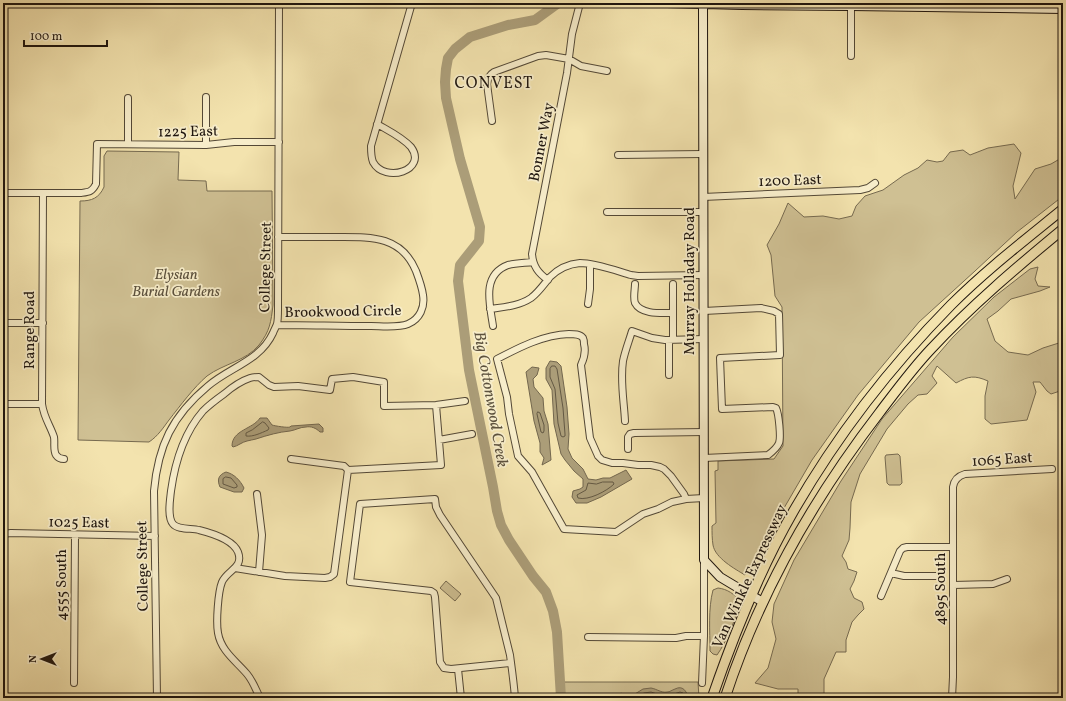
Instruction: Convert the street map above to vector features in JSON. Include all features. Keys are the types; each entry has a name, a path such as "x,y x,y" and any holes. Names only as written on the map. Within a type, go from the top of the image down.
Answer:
{"main road":[{"path":"667,3 836,4 851,6 987,5 1063,8"},
{"name":"Murray Holladay Road","path":"703,4 704,560"},
{"name":"Van Winkle Expressway","path":"712,698 725,658 751,596 778,540 796,507 845,431 875,390 916,342 952,304 1006,255 1063,209"},
{"name":"Van Winkle Expressway","path":"725,698 740,656 763,602 795,540 820,498 863,434 907,376 930,350 1004,278 1063,229"},
{"path":"704,560 720,577 763,602"}],"street":[{"name":"College Street","path":"156,698 154,492 161,453 178,416 185,408 209,385 259,353 267,345 277,325 279,3"},
{"path":"378,124 401,138 411,148 415,157 414,163 411,167 398,173 391,173 381,170 373,162 371,156 371,146 412,3"},
{"name":"Bonner Way","path":"533,262 532,254 534,242 569,59 572,34 580,3"},
{"path":"851,6 851,56"},
{"path":"492,121 487,84 490,75 494,72 542,55 569,59 581,66 607,71"},
{"path":"206,97 206,145"},
{"path":"128,98 128,144"},
{"name":"1225 East","path":"43,193 81,193 89,192 94,189 97,178 97,144 206,145 234,142 279,142"},
{"path":"618,155 703,154"},
{"name":"1200 East","path":"703,197 856,190 868,188 875,183"},
{"path":"3,192 43,193"},
{"name":"Range Road","path":"43,193 42,404 45,417 55,442 55,453 59,458 64,459"},
{"path":"607,212 703,212"},
{"name":"Brookwood Circle","path":"277,325 381,326 407,324 419,316 423,309 424,302 420,280 412,262 407,255 396,246 384,240 364,237 278,237"},
{"path":"493,326 489,289 497,272 509,265 533,262 537,271 548,280"},
{"path":"490,309 513,306 527,301 560,269 582,263 638,276 704,275"},
{"path":"588,304 590,289 590,264"},
{"path":"635,284 634,300 638,307 648,313 673,313"},
{"path":"669,375 673,313 673,284"},
{"path":"704,311 761,308 774,310 779,314 780,355 720,358 722,409 776,408 779,421 779,443 768,455 704,458"},
{"path":"3,323 42,323"},
{"path":"625,420 622,370 623,360 632,331 652,338 671,340 704,339"},
{"path":"686,499 671,476 660,467 655,465 612,463 602,460 598,456 589,432 581,365 584,359 585,348 583,338 579,335 561,334 536,340 497,359 507,397 518,456 532,472 564,529 616,532 643,514 672,502 686,499 704,498"},
{"path":"260,698 247,674 227,654 222,646 218,633 217,626 222,584 225,577 235,568 239,561 237,551 229,542 211,533 177,527 172,523 169,508 173,474 179,452 193,424 204,410 232,388 250,378 259,377 269,385 274,386 298,386 330,390 332,379 354,377 384,382 384,406 436,405 465,401"},
{"path":"3,404 42,404"},
{"path":"291,459 344,466 348,470 441,465 436,405"},
{"path":"628,449 628,437 630,434 634,433 704,432"},
{"path":"439,440 472,434"},
{"name":"1065 East","path":"955,480 959,476 965,474 1052,469"},
{"path":"235,568 285,576 325,578 334,574 348,470"},
{"name":"4895 South","path":"952,698 953,487 955,480"},
{"path":"257,494 262,535 259,572"},
{"path":"511,663 448,670 444,668 440,662 434,593 431,591 350,582 360,504 435,499 436,508 440,515 496,598 511,663 515,698"},
{"name":"1025 East","path":"3,534 155,536"},
{"name":"4555 South","path":"74,535 74,683"},
{"path":"881,596 900,552 904,548 953,547"},
{"name":"Murray Holladay Road","path":"702,683 704,636 704,560"},
{"path":"891,573 904,576 936,576"},
{"path":"953,585 993,584 1007,579"},
{"path":"588,637 676,638 686,636 704,636"},
{"path":"458,669 461,698"}],"green space":[{"path":"1014,144 1021,153 1013,186 1015,199 1035,169 1051,164 1063,157 1063,196 1017,232 919,322 858,395 812,460 745,575 731,566 717,554 713,543 712,526 716,523 715,471 718,470 718,461 774,459 783,446 782,307 775,296 771,255 767,245 779,224 788,203 804,217 823,216 839,219 852,216 856,206 865,196 883,190 904,175 918,168 927,160 937,162 943,161 950,152 963,150 970,155 988,148"},
{"name":"Elysian Burial Gardens","path":"107,151 179,152 178,180 206,181 207,191 272,191 273,305 268,331 259,345 248,355 213,372 202,380 160,432 149,442 78,440 80,201 95,198 102,191 104,187 104,156"},
{"path":"1038,267 1035,279 1038,286 1050,287 1011,299 987,319 995,341 1008,352 1028,355 1063,341 1063,390 1051,394 1040,382 1033,382 1036,392 1027,420 991,424 985,419 985,396 988,381 972,377 956,383 937,366 932,376 937,383 927,394 918,395 908,404 887,429 860,474 851,502 849,540 842,556 848,569 857,572 850,589 854,598 862,602 864,609 852,622 846,640 846,652 836,652 824,679 825,698 798,698 798,689 778,689 755,683 768,668 776,639 772,622 774,604 794,560 841,481 882,419 953,337 994,297 1030,269"},
{"path":"898,454 900,456 902,483 900,485 889,485 887,483 885,457 886,455"},
{"path":"446,581 461,594 455,601 440,588"},
{"path":"718,588 725,589 730,592 740,602 731,629 717,655 710,651 710,605 713,590"},
{"path":"561,682 698,682 699,698 561,698"}],"water":[{"path":"550,361 557,362 561,366 567,407 569,434 568,449 572,458 583,469 588,479 596,480 610,478 626,470 632,479 601,497 587,503 576,503 572,497 573,491 583,487 583,479 574,471 561,454 554,424 552,390 546,379 546,368"},
{"path":"532,367 539,368 537,375 533,379 534,387 543,398 544,411 548,424 551,460 542,465 544,458 540,452 540,443 534,421 526,372"},
{"path":"260,418 267,418 272,425 284,427 319,424 323,428 323,432 320,432 312,427 304,427 243,442 233,447 235,436 253,425"},
{"path":"226,472 241,482 244,488 242,492 234,492 220,487 219,478"},
{"path":"651,688 669,692 682,688 689,698 615,698 621,693 630,697 643,689"}],"waterway":[{"name":"Big Cottonwood Creek","path":"557,4 535,20 508,25 470,37 455,49 448,58 445,82 446,98 460,159 480,227 479,241 460,265 458,281 469,370 501,525 533,576 546,592 553,611 557,632 561,698"}],"district":[{"name":"CONVEST","path":"494,82"}]}
